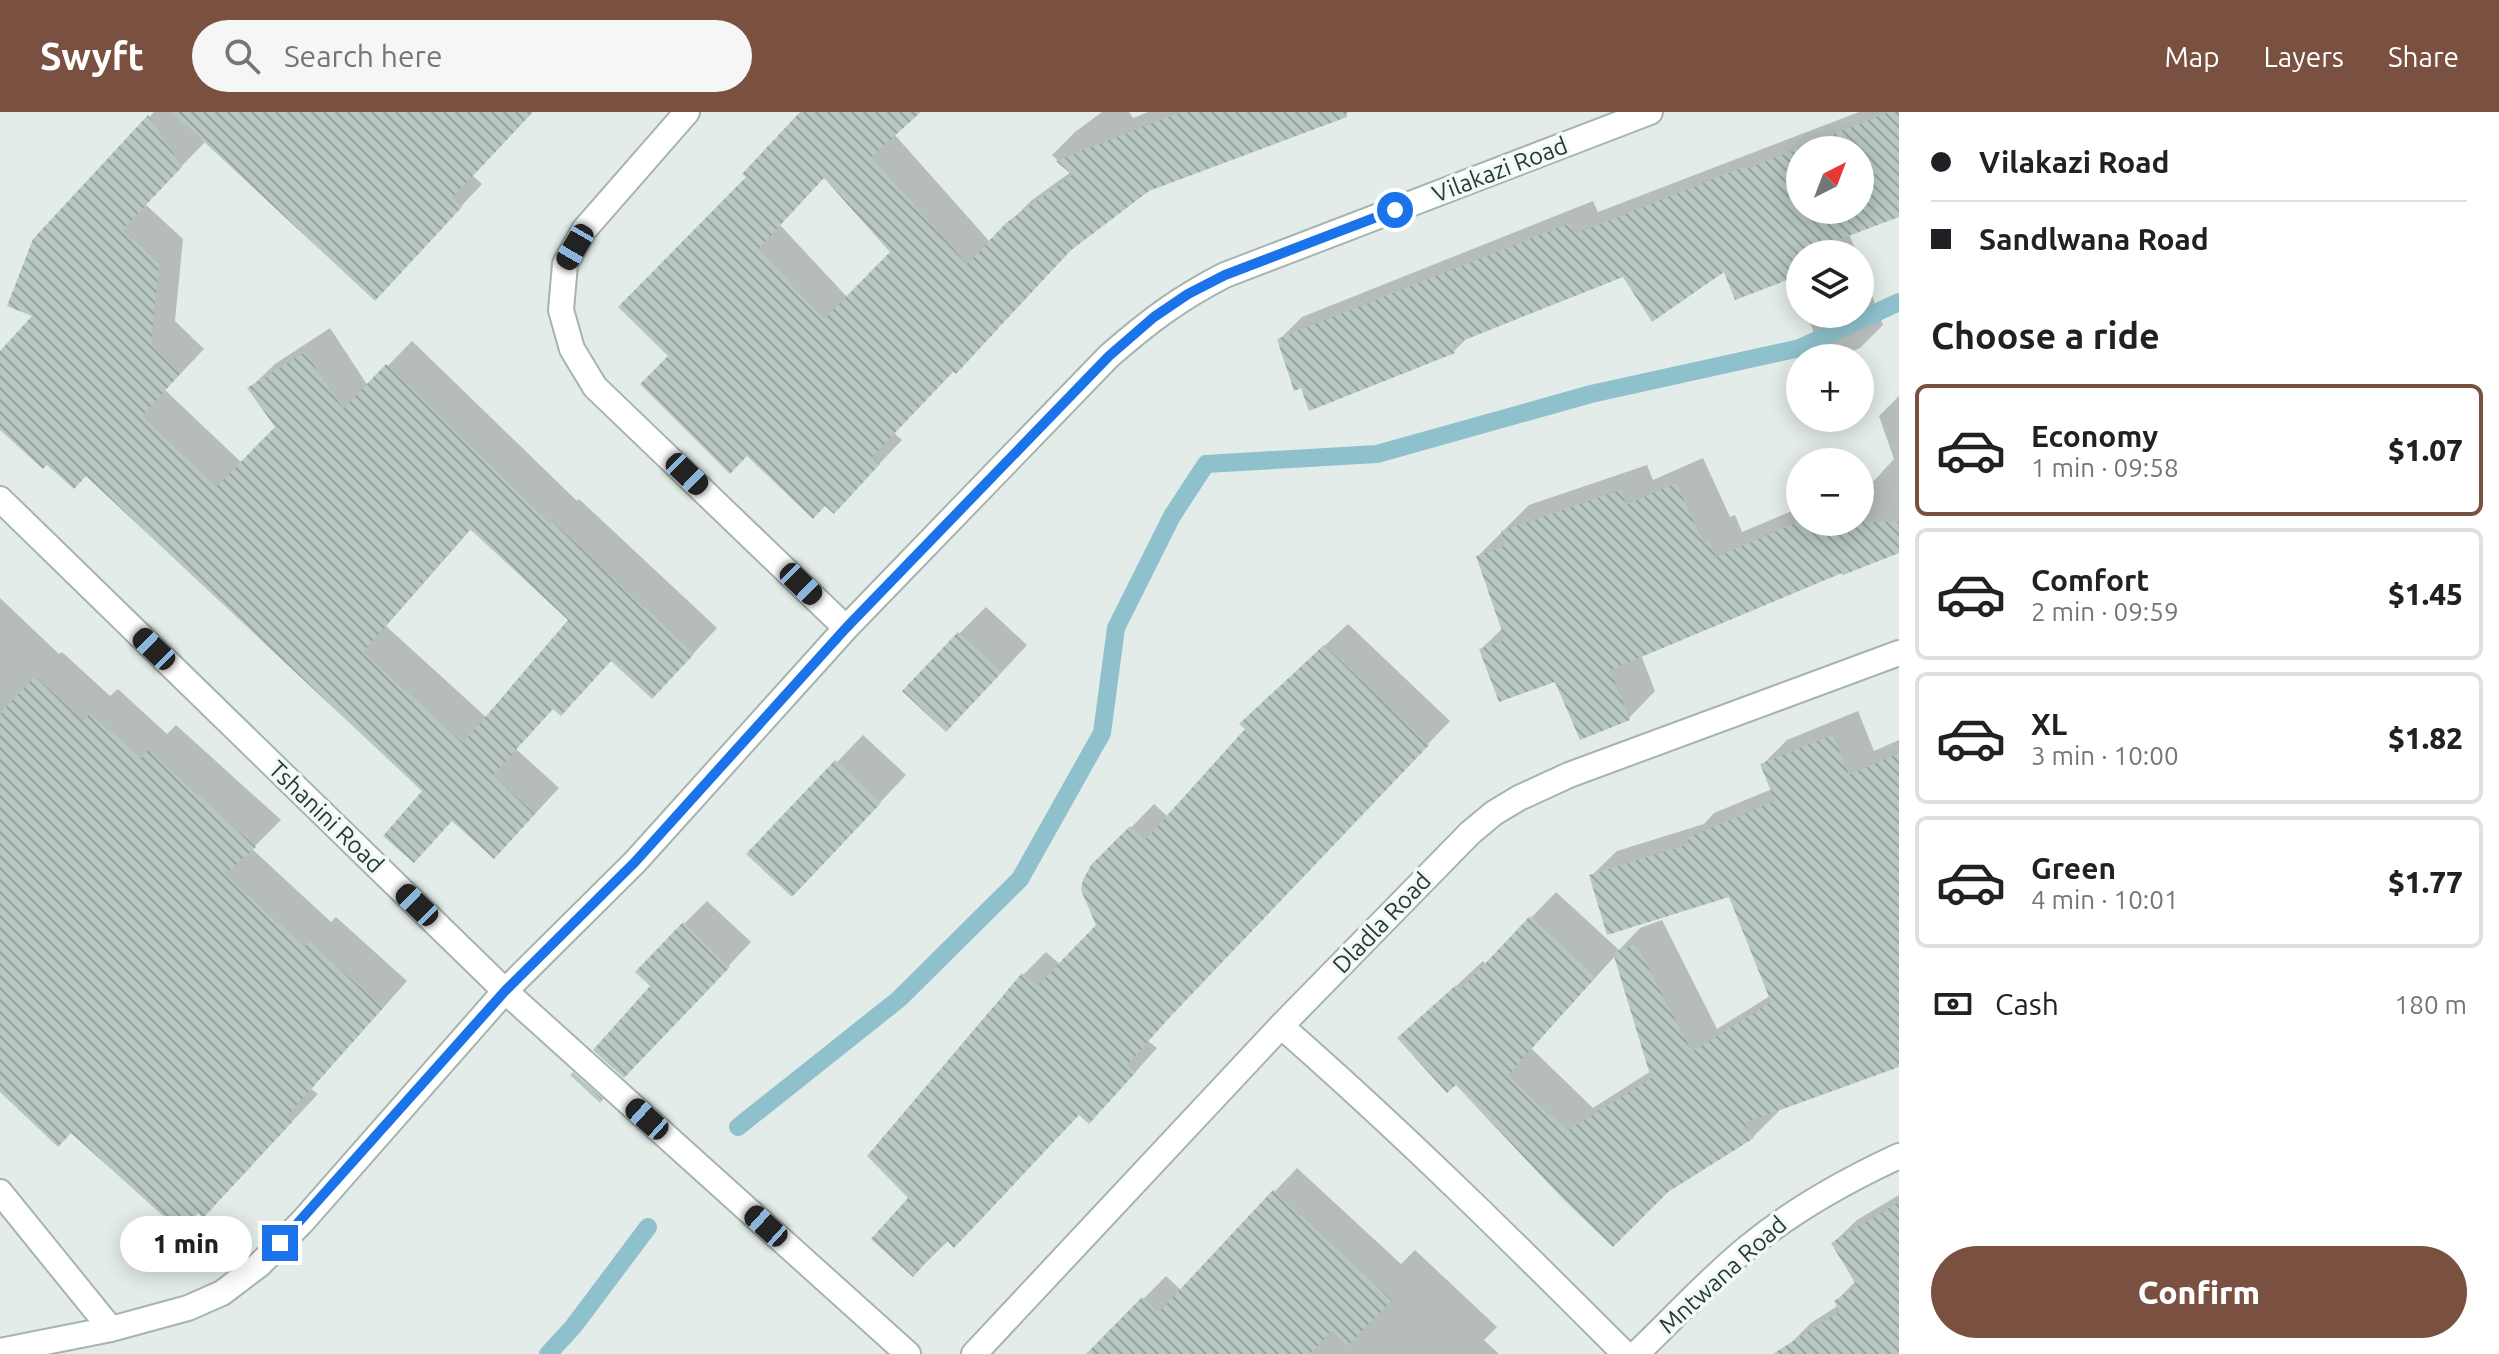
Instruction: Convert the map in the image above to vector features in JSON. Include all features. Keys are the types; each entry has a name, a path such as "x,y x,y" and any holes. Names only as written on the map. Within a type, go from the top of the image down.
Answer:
{"street":[{"path":"687,112 584,230 565,264 561,310 572,349 595,387 846,628"},
{"name":"Vilakazi Road","path":"0,1351 111,1329 188,1308 222,1293 259,1265 302,1222 505,991 635,862 846,628 1109,356 1154,317 1188,294 1240,270 1650,112"},
{"name":"Tshanini Road","path":"0,499 505,991 908,1354"},
{"name":"Dladla Road","path":"974,1354 1281,1026 1494,813 1569,775 1899,653"},
{"path":"1281,1026 1504,1232 1625,1354"},
{"name":"Mntwana Road","path":"1636,1354 1746,1249 1793,1213 1899,1156"},
{"path":"0,1192 111,1329"}],"building":[{"path":"172,112 533,112 452,198 462,207 375,301"},
{"path":"800,112 921,112 871,157 967,264 1006,223 1072,175 1056,161 1181,112 1346,112 1347,117 1149,191 1070,251 956,374 953,372 872,457 880,464 834,514 825,506 813,519 747,456 730,474 640,384 668,356 618,307 746,177 742,174","holes":["824,178 890,252 824,319 758,249"]},
{"path":"1889,112 1899,112 1899,217 1837,240 1786,240 1786,280 1735,300 1724,272 1652,322 1623,277 1452,345 1455,353 1309,411 1301,388 1294,391 1277,339 1570,223 1575,234 1746,166 1747,169 1786,153 1786,224 1874,224 1874,136 1829,136"},
{"path":"148,115 182,167 122,230 159,264 151,346 180,374 142,416 216,487 275,427 247,388 305,352 343,409 386,364 551,524 553,522 694,654 652,699 611,661 561,716 553,709 493,775 535,814 494,859 452,821 414,863 383,836 422,791 86,476 74,489 47,465 43,469 0,430 0,351 32,316 7,306 33,239","holes":["470,529 568,620 463,743 363,652"]},
{"path":"1676,483 1703,542 1708,540 1716,557 1786,527 1786,536 1874,536 1874,522 1899,522 1899,553 1842,573 1610,670 1630,720 1580,740 1555,682 1499,702 1479,649 1505,640 1476,556 1505,546 1501,531 1621,490 1626,505"},
{"path":"958,632 1002,672 946,732 902,691"},
{"path":"1324,645 1429,745 1170,1017 1127,1065 1136,1072 1089,1124 1079,1115 954,1248 946,1240 913,1277 871,1239 908,1198 867,1156 1022,973 1037,986 1096,925 1081,890 1091,865 1130,826 1145,840 1245,729 1239,724"},
{"path":"35,676 83,721 90,713 141,758 148,750 256,847 225,874 304,947 309,941 383,1008 287,1116 293,1121 203,1218 198,1213 181,1232 71,1133 58,1147 0,1092 0,714"},
{"path":"1833,735 1849,775 1899,753 1899,1067 1744,1123 1754,1138 1668,1192 1613,1247 1563,1199 1456,1085 1447,1093 1397,1038 1456,985 1461,989 1530,916 1596,977 1508,1075 1567,1131 1651,1078 1613,953 1636,944 1692,1052 1771,1002 1729,897 1607,935 1589,875 1690,844 1687,838 1775,801 1760,764"},
{"path":"835,760 881,803 792,897 746,854"},
{"path":"683,922 730,967 624,1078 593,1050 650,986 635,972"},
{"path":"573,1072 603,1099 600,1103 570,1075"},
{"path":"1273,1190 1392,1300 1348,1346 1331,1331 1310,1354 1086,1354 1142,1297 1158,1313"},
{"path":"1899,1202 1899,1354 1773,1354 1840,1311 1834,1301 1857,1286 1831,1243"}],"waterway":[{"path":"738,1127 899,999 1020,879 1102,733 1116,628 1172,516 1206,464 1377,454 1591,394 1800,348 1899,302"},
{"path":"548,1354 573,1327 648,1227"}],"route":[{"path":"280,1243 302,1222 505,991 635,862 846,628 1109,356 1154,317 1188,294 1225,275 1395,210"}]}
